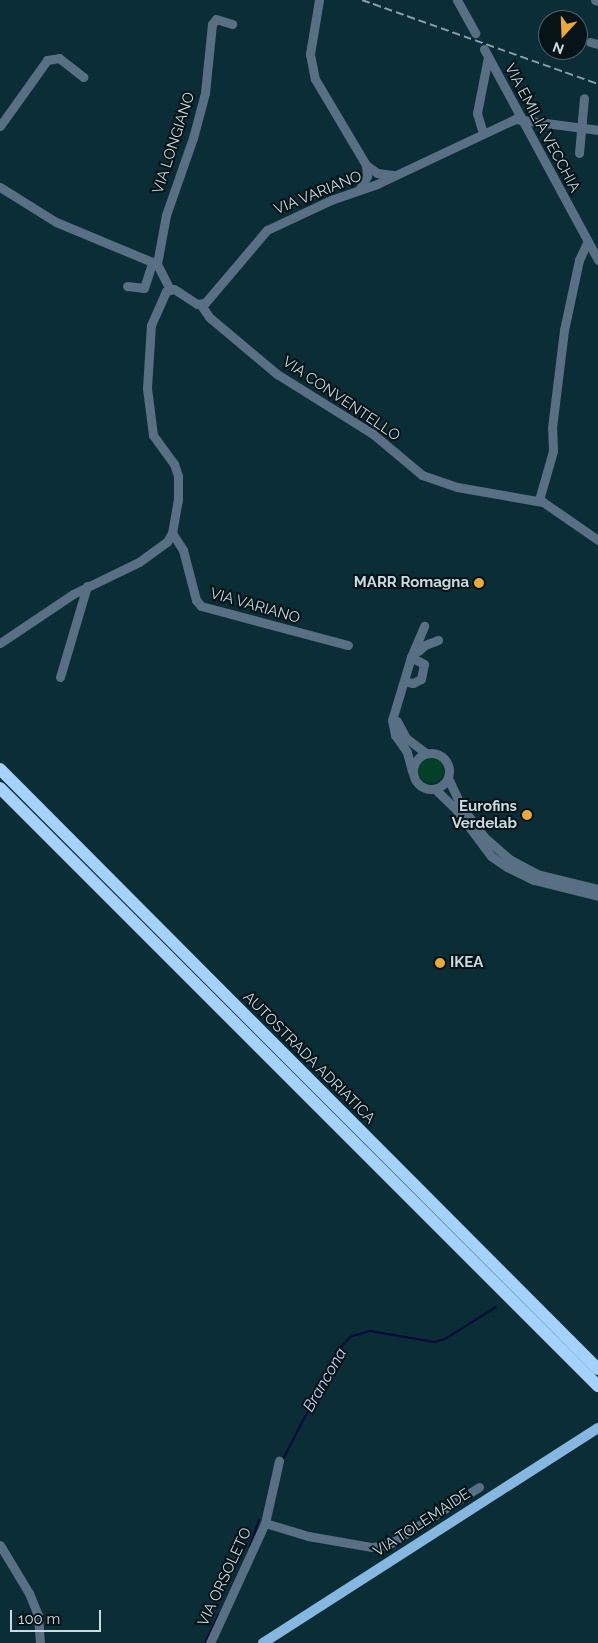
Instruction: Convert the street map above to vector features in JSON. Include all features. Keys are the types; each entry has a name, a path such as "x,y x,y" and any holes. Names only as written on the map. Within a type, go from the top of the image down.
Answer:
{"highway":[{"name":"AUTOSTRADA ADRIATICA","path":"0,768 598,1369"},
{"name":"AUTOSTRADA ADRIATICA","path":"0,788 598,1386"},
{"path":"569,1357 598,1393"}],"main road":[{"name":"VIA TOLEMAIDE","path":"263,1643 598,1428"}],"street":[{"path":"319,0 310,54 315,79 377,184"},
{"path":"457,0 475,33"},
{"name":"VIA LONGIANO","path":"127,286 144,288 151,267 157,264 166,215 193,138 205,93 212,24 216,19 232,24"},
{"name":"VIA EMILIA VECCHIA","path":"483,133 477,113 486,53 587,244 598,260"},
{"path":"0,126 47,60 59,58 83,77"},
{"path":"579,153 584,98"},
{"name":"VIA VARIANO","path":"201,305 230,276 267,230 377,184 515,118 522,120"},
{"path":"522,120 598,130"},
{"path":"359,190 372,175 396,175"},
{"path":"0,187 56,222 157,264 170,289 201,305"},
{"path":"539,500 553,451 552,428 564,330 579,260 587,244"},
{"path":"0,643 73,594 139,562 167,542 172,533 178,500 178,476 174,464 153,435 149,420 147,358 156,309 170,289"},
{"name":"VIA CONVENTELLO","path":"201,305 209,317 277,374 374,434 422,475 457,488 539,500 567,515 598,540"},
{"name":"VIA VARIANO","path":"172,533 183,550 196,600 201,606 348,645"},
{"path":"60,677 87,586"},
{"path":"73,594 81,604"},
{"path":"424,626 392,726 407,752 412,771 419,785 435,789 455,808 492,856 507,867 534,880 598,896"},
{"path":"413,658 425,644 438,640"},
{"path":"405,681 398,710 399,729 415,746 426,753 443,756 449,767 448,778 461,806 479,829 509,859 537,874 598,888"},
{"path":"412,771 416,760 426,753"},
{"path":"435,789 448,778"},
{"name":"VIA ORSOLETO","path":"210,1643 265,1523 279,1461"},
{"name":"VIA ORSOLETO","path":"265,1523 308,1536 372,1547 388,1545 479,1487"},
{"path":"0,1545 30,1593 38,1615 40,1643"}],"green space":[{"path":"431,757 440,761 444,770 440,779 431,783 422,779 418,770 422,761"}],"waterway":[{"name":"Brancona","path":"282,1461 341,1347 350,1337 370,1331 434,1342 445,1339 496,1307"},
{"name":"Brancona","path":"250,1546 259,1520"},
{"name":"Brancona","path":"205,1643 219,1614"}],"railway":[{"path":"362,0 598,84"}],"place":[{"name":"MARR Romagna","path":"479,583"},
{"name":"Eurofins Verdelab","path":"527,815"},
{"name":"IKEA","path":"440,963"}]}
